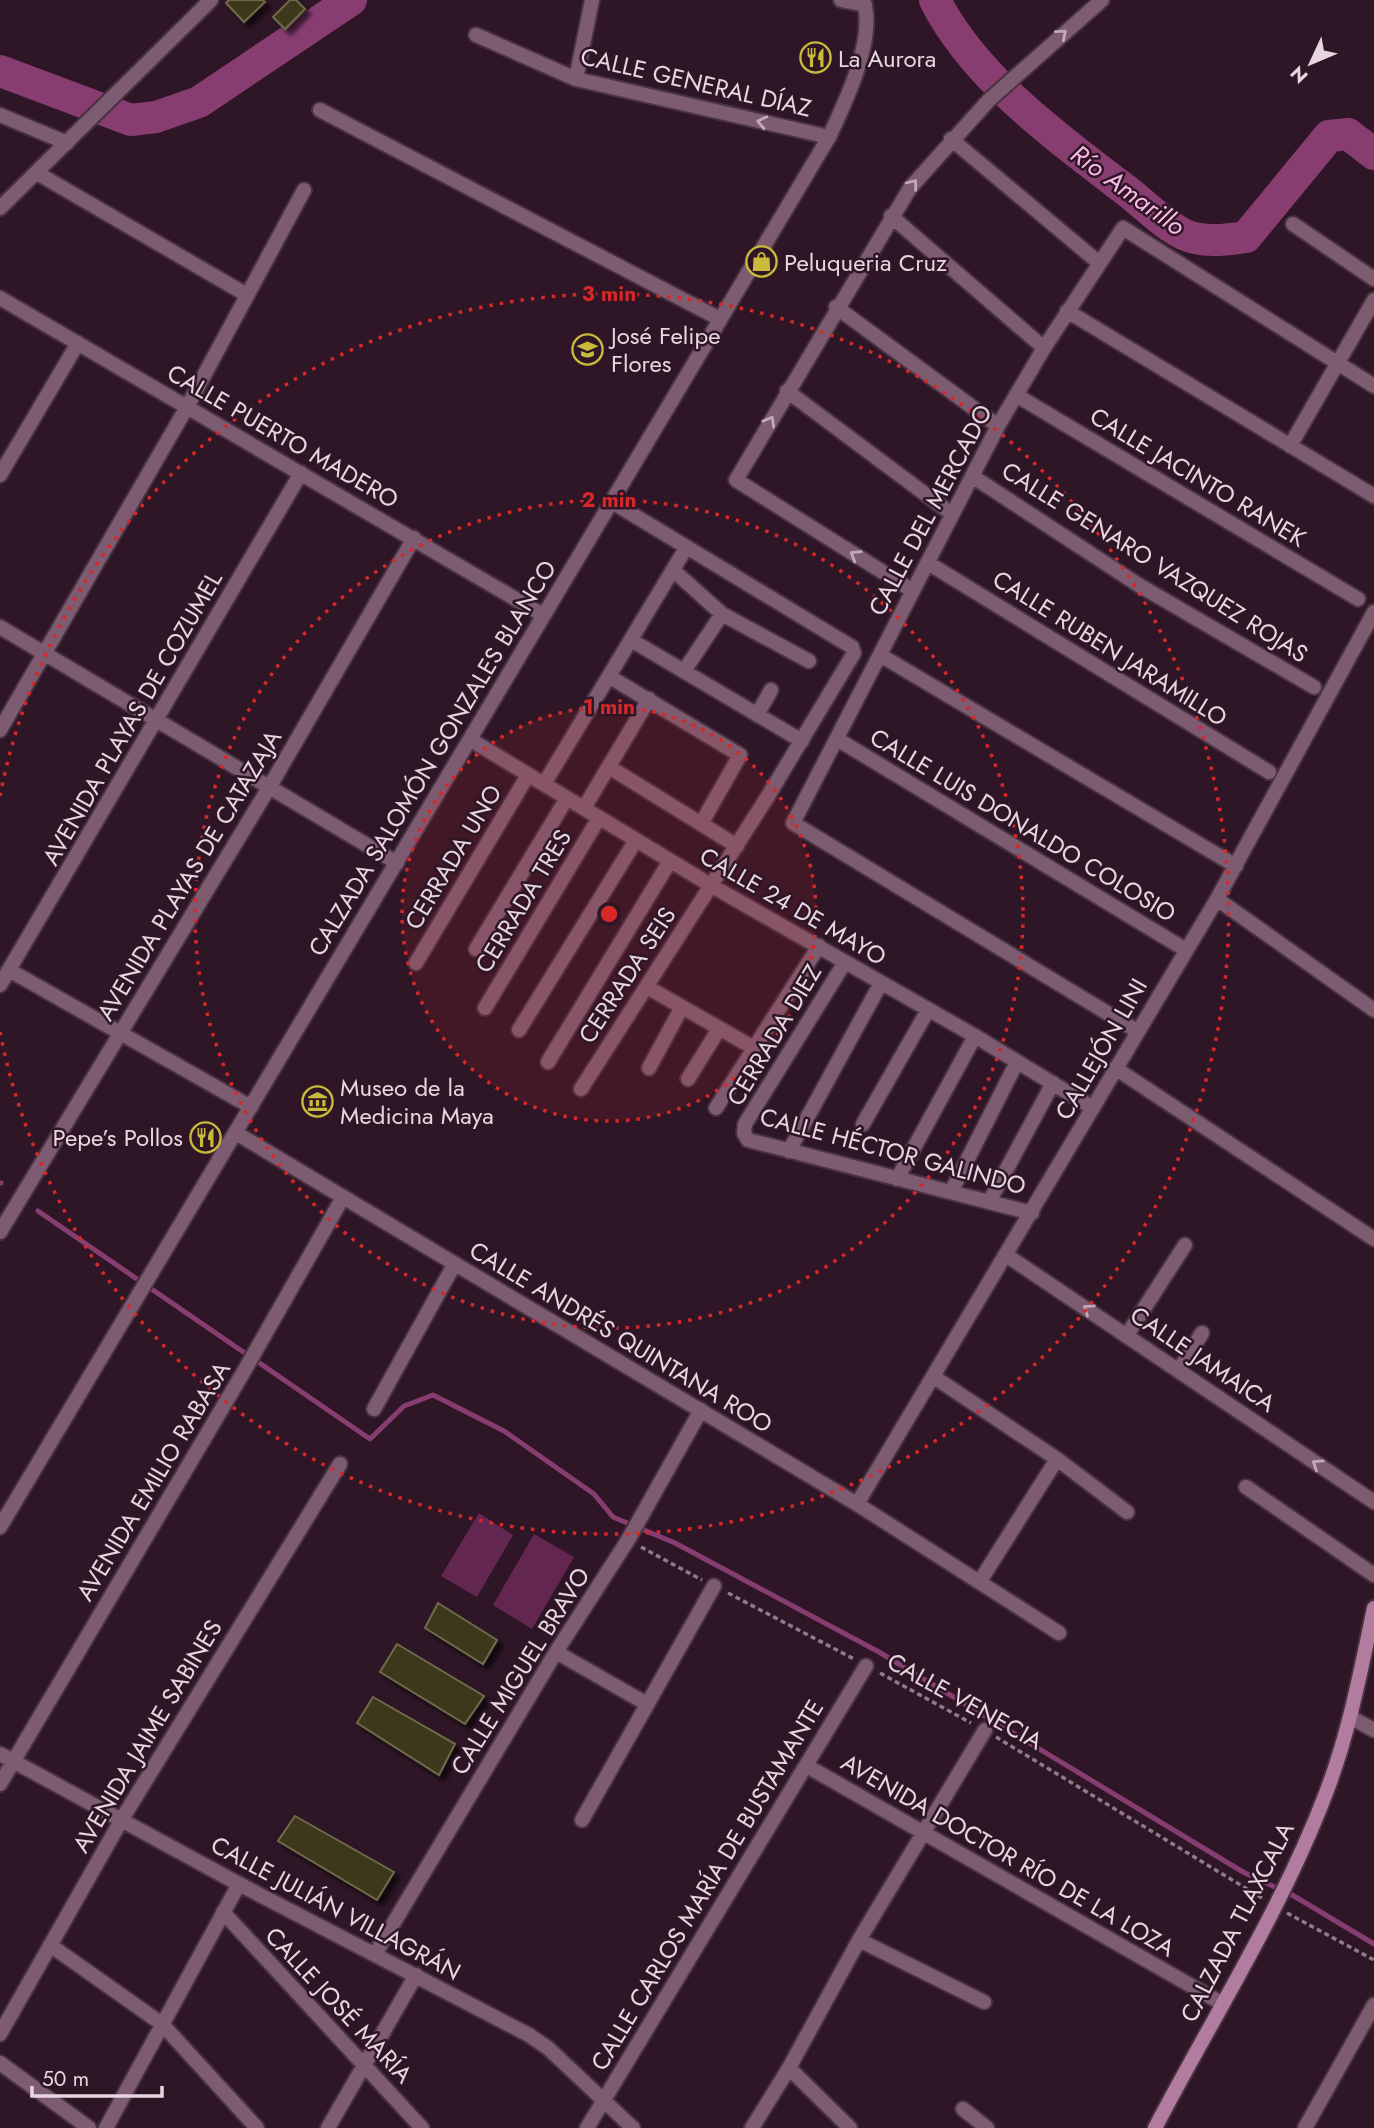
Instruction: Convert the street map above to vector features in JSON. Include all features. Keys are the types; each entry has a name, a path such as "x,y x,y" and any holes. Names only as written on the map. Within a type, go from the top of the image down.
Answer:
{"main road":[{"name":"CALZADA TLAXCALA","path":"1160,2126 1288,1883 1326,1791 1350,1717 1374,1608"}],"street":[{"path":"0,208 211,0"},
{"path":"576,79 592,0"},
{"path":"841,0 864,3"},
{"path":"913,592 736,480 836,307 910,188 951,139 989,100 1101,0"},
{"name":"CALZADA SALOMÓN GONZALES BLANCO","path":"0,1527 829,137 853,86 863,47 864,3"},
{"name":"CALLE GENERAL DÍAZ","path":"476,35 576,79 829,137"},
{"path":"320,110 720,319"},
{"path":"0,115 67,143"},
{"path":"951,139 1098,262"},
{"path":"37,173 247,295"},
{"path":"0,730 187,407 304,191"},
{"path":"891,216 1044,348"},
{"path":"1293,224 1374,279"},
{"name":"CALLE DEL MERCADO","path":"1137,1031 793,823 998,426 1067,311 1123,228 1339,364"},
{"name":"CALLE PUERTO MADERO","path":"0,298 543,615"},
{"path":"1290,446 1374,300"},
{"path":"836,307 998,426"},
{"path":"1067,311 1374,496"},
{"path":"0,475 78,343"},
{"path":"1339,364 1374,386"},
{"path":"787,391 952,514"},
{"name":"CALLE JACINTO RANEK","path":"1016,395 1358,599"},
{"name":"AVENIDA PLAYAS DE COZUMEL","path":"0,985 302,473"},
{"name":"CALLE GENARO VAZQUEZ ROJAS","path":"972,476 1138,584 1314,687"},
{"path":"612,502 852,647 854,653 712,886"},
{"name":"AVENIDA PLAYAS DE CATAZAJA","path":"0,1232 270,786 414,538"},
{"path":"544,784 686,548"},
{"name":"CALLE RUBEN JARAMILLO","path":"928,563 1269,772"},
{"path":"673,570 722,614 809,661"},
{"name":"CALLEJÓN LINI","path":"858,1504 1217,899 1374,612"},
{"path":"684,671 722,614"},
{"path":"0,626 397,863"},
{"path":"631,640 802,741"},
{"path":"880,655 1236,866"},
{"path":"610,677 740,755 701,824"},
{"path":"757,715 771,690"},
{"path":"584,808 649,699"},
{"name":"CALLE LUIS DONALDO COLOSIO","path":"837,739 1186,950"},
{"name":"CALLE 24 DE MAYO","path":"471,740 670,862 975,1036 1093,1108"},
{"path":"609,767 737,846"},
{"name":"CERRADA UNO","path":"416,963 528,775"},
{"path":"476,949 567,798"},
{"name":"CERRADA TRES","path":"485,1008 599,818"},
{"path":"519,1030 636,840"},
{"path":"548,1062 670,862"},
{"name":"CERRADA SEIS","path":"581,1089 712,886"},
{"path":"1217,899 1374,1010"},
{"path":"716,1108 819,946"},
{"name":"CERRADA DIEZ","path":"744,1133 746,1124 845,962"},
{"path":"9,970 251,1107"},
{"path":"789,1151 881,983"},
{"path":"647,987 754,1048"},
{"path":"649,1068 682,1007"},
{"path":"863,1124 929,1010"},
{"path":"688,1079 719,1028"},
{"path":"897,1179 975,1036"},
{"path":"951,1192 1017,1062"},
{"path":"1115,1068 1374,1239"},
{"path":"989,1202 1053,1083"},
{"name":"CALLE ANDRÉS QUINTANA ROO","path":"236,1133 342,1199 858,1504 1059,1633"},
{"name":"CALLE HÉCTOR GALINDO","path":"744,1133 748,1140 1032,1213"},
{"name":"AVENIDA EMILIO RABASA","path":"0,1784 243,1373 342,1199"},
{"path":"1127,1335 1185,1245"},
{"name":"CALLE JAMAICA","path":"1006,1255 1374,1502"},
{"path":"374,1409 454,1265"},
{"path":"1179,1370 1202,1334"},
{"path":"934,1377 1057,1459 1127,1512"},
{"name":"CALLE MIGUEL BRAVO","path":"375,1954 556,1651 628,1540 701,1410"},
{"path":"980,1581 1057,1459"},
{"name":"AVENIDA JAIME SABINES","path":"0,2034 122,1819 340,1464"},
{"path":"1246,1487 1374,1575"},
{"path":"582,1820 713,1586"},
{"path":"556,1651 647,1704"},
{"name":"CALLE CARLOS MARÍA DE BUSTAMANTE","path":"587,2128 866,1666"},
{"path":"1350,1717 1374,1730"},
{"path":"752,2128 789,2068 859,1940 985,1730"},
{"name":"CALLE JULIÁN VILLAGRÁN","path":"0,1754 239,1884 538,2041 633,2128"},
{"name":"AVENIDA DOCTOR RÍO DE LA LOZA","path":"807,1766 1223,2004"},
{"path":"106,2128 239,1884"},
{"name":"CALLE JOSÉ MARÍA","path":"223,1912 422,2128"},
{"path":"859,1940 984,2002"},
{"path":"50,1945 162,2024 257,2128"},
{"path":"328,2128 416,1975"},
{"path":"1305,2128 1374,2005"},
{"path":"0,2063 89,2128"},
{"path":"789,2068 850,2128"},
{"path":"963,2109 986,2128"}],"path":[{"name":"CALLE VENECIA","path":"628,1540 985,1730 1374,1960"}],"shaded area":[{"path":"479,1513 513,1535 477,1597 441,1576"},
{"path":"534,1534 574,1557 532,1629 493,1605"}],"building":[{"path":"229,0 265,2 244,22 226,3"},
{"path":"290,0 296,0 305,9 285,29 273,17"},
{"path":"438,1603 497,1640 483,1664 425,1628"},
{"path":"397,1644 484,1696 465,1724 380,1672"},
{"path":"373,1697 455,1744 439,1775 357,1723"},
{"path":"295,1816 394,1872 377,1900 278,1841"}],"waterway":[{"name":"Río Amarillo","path":"0,71 131,120 156,117 199,102 351,0"},
{"name":"Río Amarillo","path":"935,0 972,55 1020,105 1161,220 1190,237 1214,240 1246,237 1329,136 1348,134 1374,154"},
{"path":"38,1211 370,1439 404,1406 433,1395 504,1431 594,1494 613,1517 675,1543 879,1652 1243,1872 1294,1896 1374,1944"}],"place":[{"name":"La Aurora","path":"815,58"},
{"name":"Peluqueria Cruz","path":"761,262"},
{"name":"José Felipe Flores","path":"588,349"},
{"name":"Museo de la Medicina Maya","path":"317,1101"},
{"name":"Pepe’s Pollos","path":"206,1137"}]}
